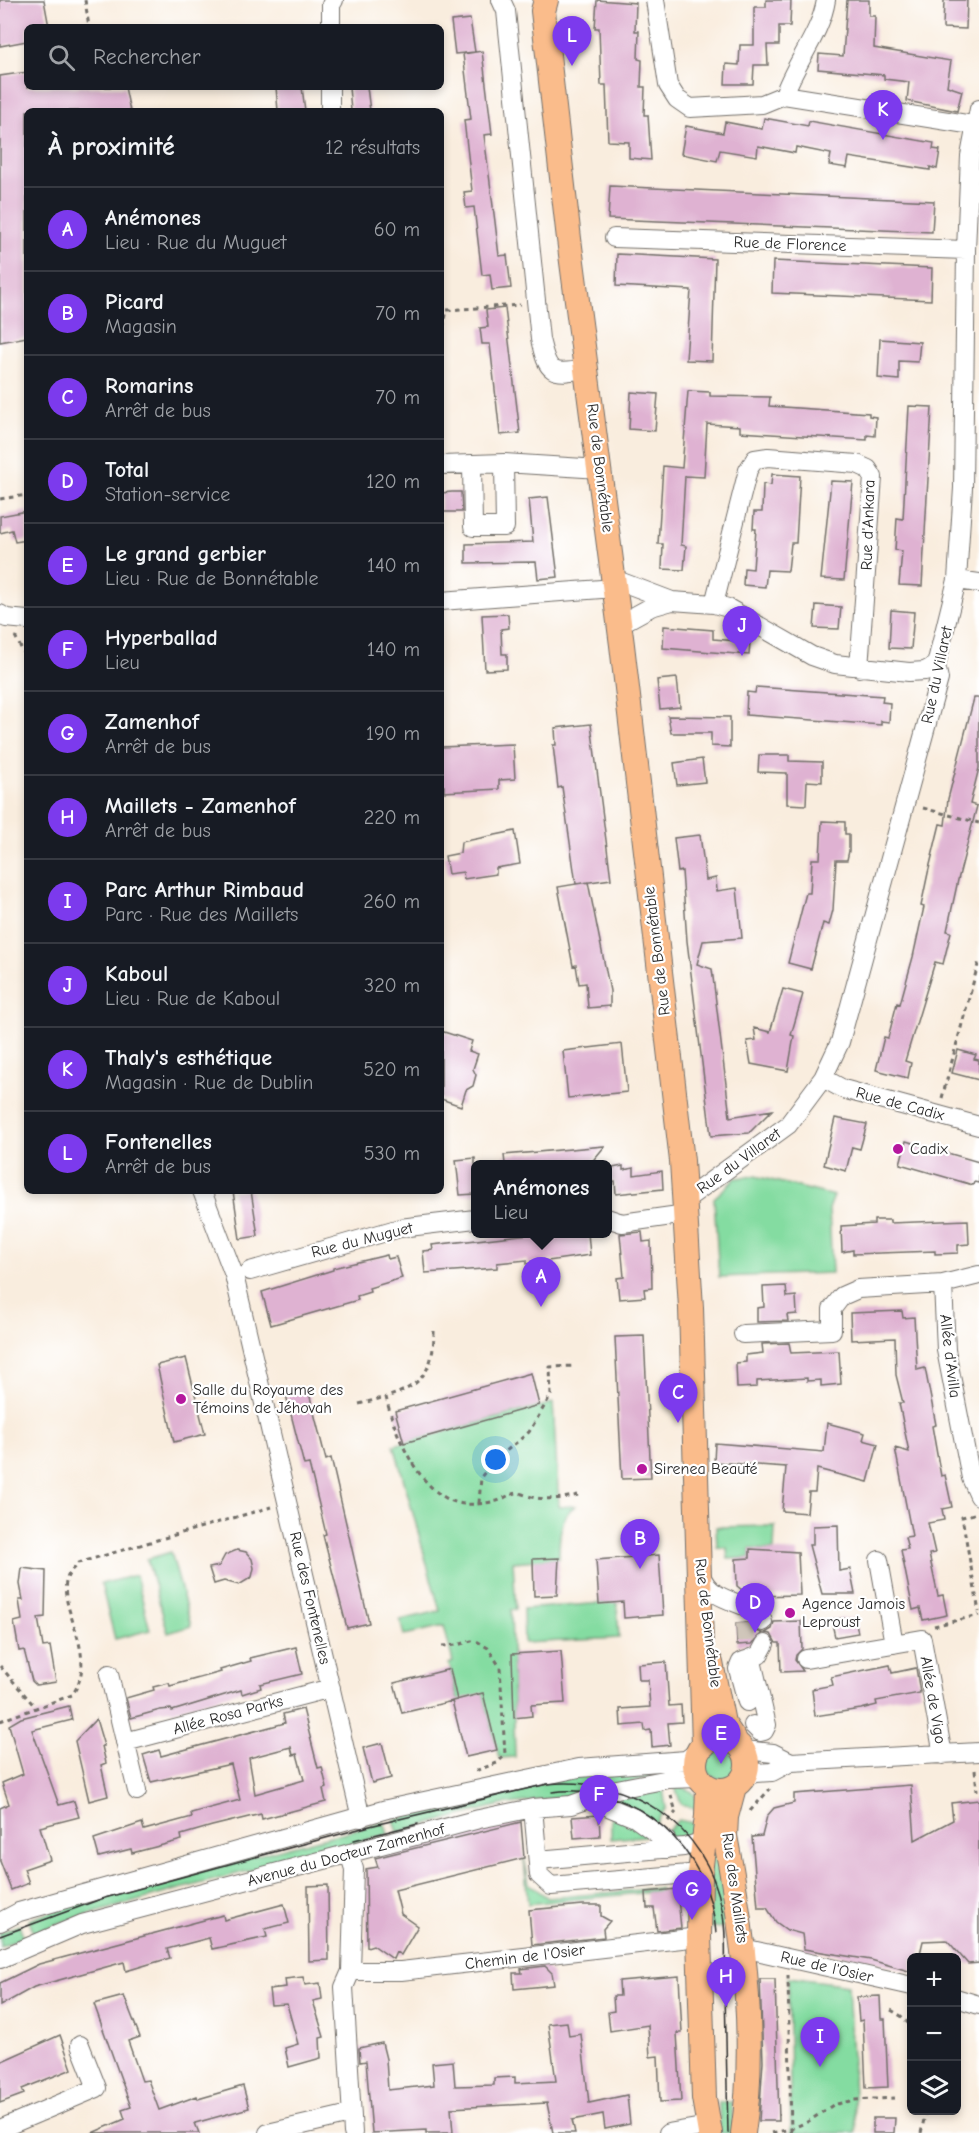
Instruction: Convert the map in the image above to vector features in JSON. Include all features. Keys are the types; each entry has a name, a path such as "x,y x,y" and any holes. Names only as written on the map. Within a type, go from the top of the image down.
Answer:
{"main road":[{"name":"Rue de Bonnétable","path":"541,2 620,624 685,1207 698,1536 701,1574 715,1602 701,1748"},
{"name":"Rue de Bonnétable","path":"698,1536 715,1602 716,1686 723,1723 740,1746"},
{"path":"721,1738 740,1746 748,1763 739,1782 722,1791 703,1782 695,1765 701,1748 721,1738"},
{"name":"Rue des Maillets","path":"703,1782 704,1841 700,1873 699,1937 704,2098 709,2130"},
{"name":"Rue des Maillets","path":"739,1782 726,1817 725,1836 744,1948 748,2097 743,2133"}],"street":[{"path":"331,24 331,5 334,0"},
{"path":"501,0 506,11 536,304 546,364 552,370 564,372 586,369"},
{"path":"655,0 668,85 677,99 690,108 762,104 784,95 978,120"},
{"path":"784,95 792,72 824,13 826,0"},
{"path":"330,90 330,108"},
{"name":"Rue du Villaret","path":"685,1207 788,1125 823,1078 840,1042 939,679 936,665 957,580 964,456 966,250 970,156 978,120"},
{"name":"Rue de Florence","path":"614,238 966,250"},
{"name":"Rue d'Ankara","path":"714,604 748,470 755,459 768,457 858,464 868,469 873,477 859,668"},
{"path":"444,465 504,463 600,470"},
{"path":"472,464 473,527 505,527 504,463"},
{"path":"957,580 979,584"},
{"path":"444,601 614,583 672,601 714,604 728,608 812,656 835,664 909,672 925,671 936,665"},
{"path":"620,624 651,607 672,601"},
{"path":"3,616 24,620"},
{"name":"Rue de Cadix","path":"823,1078 843,1089 979,1126"},
{"name":"Rue des Fontenelles","path":"203,1194 233,1271 361,1818"},
{"path":"612,1220 622,1223 685,1207"},
{"name":"Rue du Muguet","path":"250,1270 400,1228 471,1219"},
{"path":"743,1334 832,1330 832,1309 842,1296 858,1288 943,1284 979,1275"},
{"name":"Allée d'Avilla","path":"943,1284 946,1350 971,1478 979,1496"},
{"path":"879,1560 894,1644"},
{"path":"715,1602 752,1615 754,1623"},
{"name":"Allée de Vigo","path":"806,1659 922,1639 942,1755"},
{"path":"716,1686 724,1673 751,1651"},
{"path":"747,1702 738,1669 751,1651"},
{"path":"751,1651 767,1725 764,1731 760,1732 753,1725"},
{"path":"109,1674 137,1791"},
{"name":"Allée Rosa Parks","path":"125,1742 331,1688"},
{"path":"740,1746 773,1753 791,1762"},
{"name":"Avenue du Docteur Zamenhof","path":"0,1922 19,1912 387,1809 579,1768 686,1760 701,1748"},
{"path":"739,1782 755,1773 772,1772 791,1762 976,1753"},
{"name":"Avenue du Docteur Zamenhof","path":"0,1959 82,1924 479,1819 533,1808 571,1805 617,1789 669,1779 703,1782"},
{"path":"589,1799 635,1818 667,1841 668,1849"},
{"path":"533,1808 539,1875 551,1886 700,1873"},
{"path":"538,1860 668,1849 704,1841"},
{"path":"349,1853 354,1869 351,1971 344,1987 350,2114 353,2133"},
{"name":"Chemin de l'Osier","path":"351,1971 401,1971 699,1937"},
{"name":"Rue de l'Osier","path":"744,1948 907,1985"},
{"path":"961,1999 979,2005"},
{"path":"0,2129 97,2088 80,2045"},
{"path":"268,2133 350,2114"},
{"path":"668,2133 709,2130"}],"path":[{"path":"85,0 89,24"},
{"path":"444,324 447,310 536,304"},
{"path":"0,499 24,495"},
{"path":"908,791 918,807 979,823"},
{"path":"938,1115 979,961"},
{"path":"359,1404 407,1391 423,1375 434,1355 434,1331"},
{"path":"479,1503 481,1477 494,1461 529,1432 551,1395 550,1367 575,1366"},
{"path":"386,1397 392,1424 401,1445 423,1478 445,1496 462,1504 497,1501 516,1493 534,1498 562,1499 582,1494"},
{"path":"0,1721 72,1695 79,1686 84,1668 66,1590 68,1575 78,1563 287,1503"},
{"path":"922,1639 926,1628 979,1613 962,1517 979,1513"},
{"path":"442,1646 475,1640 488,1648 500,1667 505,1755 497,1763 473,1772 470,1781 472,1791"},
{"path":"0,1666 37,1709"},
{"path":"976,1753 977,1791"},
{"path":"671,1803 676,1812"},
{"path":"787,1958 791,2131"},
{"path":"891,2010 907,2022"},
{"path":"772,2133 791,2131 833,2105 854,2100 895,2098"},
{"path":"921,2133 925,2115"}],"green space":[{"path":"755,1176 834,1196 829,1209 832,1273 719,1277 714,1198 736,1178"},
{"path":"553,1403 559,1507 575,1506 563,1523 559,1558 513,1562 516,1610 511,1610 515,1757 499,1758 483,1694 458,1700 449,1664 453,1662 444,1626 404,1635 400,1620 440,1611 394,1445"},
{"path":"775,1526 774,1550 750,1549 750,1558 728,1559 727,1548 717,1547 716,1527"},
{"path":"171,1552 191,1626 168,1633 147,1559"},
{"path":"136,1575 150,1630 115,1639 101,1584"},
{"path":"617,1602 619,1638 524,1643 523,1609"},
{"path":"721,1749 732,1753 736,1764 732,1775 721,1779 710,1775 706,1764 710,1753"},
{"path":"660,1769 661,1774 582,1795 501,1805 398,1832 394,1820 540,1780"},
{"path":"675,1787 693,1792 699,1810 681,1804"},
{"path":"663,1788 666,1808 654,1825 604,1800"},
{"path":"611,1815 647,1832 644,1836 611,1839"},
{"path":"678,1820 698,1824 693,1836 674,1841 665,1834"},
{"path":"384,1822 388,1834 176,1890 59,1923 34,1933 29,1920 75,1903"},
{"path":"713,1823 734,1926 704,1929"},
{"path":"524,1858 529,1884 548,1898 660,1888 661,1891 528,1904"},
{"path":"19,1925 24,1937 0,1947 0,1933"},
{"path":"788,1977 848,1985 856,2133 791,2133"},
{"path":"719,2102 732,2102 733,2133 720,2133"}],"building":[{"path":"0,0 44,0 48,24 24,24 24,42 0,46"},
{"path":"597,0 636,3 635,31 639,31 638,59 642,60 641,87 645,87 644,115 648,115 651,160 629,158 629,142 608,141 606,85 601,85 599,28 595,28"},
{"path":"766,0 791,0 790,26 779,26 779,45 767,45 768,65 754,65 753,84 725,84 726,64 739,65 740,45 754,45 754,7 766,7"},
{"path":"847,0 869,0 869,16 875,16 874,48 951,61 947,86 962,91 957,111 907,101 909,82 884,79 884,75 818,69 819,54 843,56"},
{"path":"944,0 967,0 966,29 943,28"},
{"path":"470,19 475,52 455,54 451,21"},
{"path":"482,51 492,134 484,135 499,256 507,255 511,288 492,290 490,274 482,275 474,207 466,208 464,192 472,191 464,120 471,119 463,54"},
{"path":"24,72 24,90 126,90 129,108 24,108 24,338 0,342 0,76"},
{"path":"276,90 302,90 305,108 278,108"},
{"path":"349,90 367,90 370,108 351,108"},
{"path":"764,118 808,126 809,121 934,143 933,149 940,150 937,169 930,167 930,170 849,157 847,168 829,165 831,154 796,147 795,153 758,146 757,156 720,150 717,161 681,154 686,126 723,133 725,122 762,129"},
{"path":"610,186 934,201 932,232 608,219"},
{"path":"617,254 715,259 712,361 686,360 691,290 616,286"},
{"path":"773,261 932,268 931,300 772,293"},
{"path":"505,308 520,433 500,435 490,344 482,344 480,328 488,327 486,310"},
{"path":"880,339 920,342 918,362 899,361 899,380 878,378"},
{"path":"688,391 710,392 710,396 770,397 769,406 869,413 869,416 876,417 875,436 867,435 867,440 740,432 740,426 707,424 704,477 685,476 681,545 686,546 684,570 662,569 663,544 658,544 663,466 682,468"},
{"path":"631,392 658,394 655,431 629,429"},
{"path":"909,406 932,407 922,586 899,585 902,551 895,550 897,518 903,519"},
{"path":"772,474 800,476 796,543 791,543 788,571 767,570 765,587 743,585 744,568 753,569 756,529 753,529 754,512 762,512 763,484 771,485"},
{"path":"831,481 853,482 844,580 821,579"},
{"path":"461,492 462,512 444,512 444,493"},
{"path":"548,497 558,577 538,579 536,562 466,563 466,544 533,542 529,499"},
{"path":"24,512 24,540 15,542 12,530 0,533 0,516"},
{"path":"816,605 841,607 839,629 814,628"},
{"path":"891,610 914,612 911,649 889,648"},
{"path":"508,614 509,628 501,629 502,654 507,654 507,669 485,670 482,615"},
{"path":"664,626 713,630 713,639 750,642 749,655 663,648"},
{"path":"677,678 680,707 660,709 657,680"},
{"path":"756,687 883,696 882,702 890,703 889,722 881,721 881,725 746,715 747,692 755,693"},
{"path":"974,698 979,698 979,768 970,804 977,806 947,931 951,932 943,964 935,962 905,1061 911,1063 908,1078 876,1070 884,1037 888,1038 913,957 924,907 921,906 928,873 940,824 945,825 948,799"},
{"path":"668,716 730,717 730,747 711,746 711,733 671,733"},
{"path":"591,724 611,879 576,884 562,787 558,788 553,745 556,745 555,728"},
{"path":"513,744 515,779 499,780 499,789 444,792 444,747"},
{"path":"759,755 789,755 789,761 822,762 822,782 807,781 806,805 787,804 787,773 758,772"},
{"path":"702,759 705,782 677,785 674,763"},
{"path":"822,821 845,822 845,834 849,834 849,851 847,860 836,860 833,910 829,925 823,923 811,969 788,963 806,893 810,893 812,859 820,859"},
{"path":"515,831 520,864 496,868 496,874 464,879 463,872 448,874 445,856 460,853 461,842"},
{"path":"700,835 706,880 716,878 717,891 737,888 742,938 703,941 697,964 712,969 730,1117 772,1110 749,1133 711,1136 687,941 682,871 678,872 674,838"},
{"path":"588,882 610,991 610,1006 588,1008 586,983 579,984 576,965 573,966 558,887"},
{"path":"783,989 803,994 791,1035 794,1036 788,1071 751,1064 747,1041 756,1040 754,1028 770,1032"},
{"path":"444,1032 472,1041 469,1051 478,1054 473,1069 476,1075 473,1086 466,1090 461,1106 444,1100"},
{"path":"622,1044 627,1092 568,1098 563,1051"},
{"path":"958,1050 976,1055 974,1059 979,1060 979,1080 952,1073"},
{"path":"835,1118 867,1124 860,1149 852,1147 846,1171 824,1165"},
{"path":"906,1141 979,1162 979,1183 974,1182 973,1185 900,1164"},
{"path":"605,1146 593,1160 505,1160 504,1155"},
{"path":"475,1158 471,1160 471,1194 460,1195 456,1160"},
{"path":"623,1166 623,1170 634,1168 634,1175 662,1171 663,1189 616,1194 615,1181 612,1181 612,1168"},
{"path":"233,1194 251,1194 258,1236 240,1239"},
{"path":"874,1220 890,1220 890,1223 968,1220 969,1244 958,1245 958,1253 935,1254 935,1251 853,1254 853,1250 842,1252 841,1226 874,1224"},
{"path":"642,1232 643,1242 651,1241 652,1288 644,1289 645,1297 619,1299 617,1278 624,1277 620,1234"},
{"path":"494,1238 588,1238 590,1255 527,1264 527,1260 497,1263 497,1268 425,1273 423,1251 433,1250 432,1245"},
{"path":"387,1255 388,1259 396,1257 402,1278 369,1288 370,1292 357,1296 358,1300 271,1325 262,1292 333,1270 333,1268"},
{"path":"786,1286 787,1297 796,1296 797,1314 787,1315 788,1321 757,1322 757,1308 764,1307 763,1287"},
{"path":"902,1311 903,1318 914,1317 917,1370 925,1368 936,1425 932,1426 941,1476 945,1475 952,1507 942,1509 944,1520 928,1523 935,1553 929,1554 938,1596 943,1595 947,1615 923,1620 920,1608 913,1610 901,1550 908,1549 905,1537 912,1536 895,1448 909,1452 899,1403 903,1403 896,1375 895,1338 851,1340 850,1313"},
{"path":"644,1336 651,1478 622,1479 615,1337"},
{"path":"789,1343 791,1353 839,1351 841,1384 821,1386 821,1380 807,1381 807,1378 757,1381 757,1387 737,1388 736,1363 746,1362 746,1355 763,1353 762,1344"},
{"name":"Salle du Royaume des Témoins de Jéhovah","path":"186,1358 205,1434 174,1442 157,1365"},
{"path":"531,1373 539,1405 404,1443 395,1411"},
{"path":"308,1389 326,1460 331,1458 369,1623 347,1628 323,1535 326,1534 309,1464 304,1465 286,1395"},
{"path":"827,1423 865,1433 863,1440 878,1444 868,1482 817,1469 815,1492 809,1492 807,1513 782,1511 786,1467 714,1462 715,1443 824,1452"},
{"path":"838,1525 839,1571 850,1569 855,1594 822,1594 809,1545 813,1545 813,1526"},
{"name":"Agence Jamois Leproust","path":"750,1549 798,1552 800,1595 752,1596 751,1589 742,1590 737,1586 736,1559 750,1558"},
{"path":"237,1550 246,1552 252,1559 254,1568 252,1577 239,1585 224,1581 214,1584 209,1568 219,1566 225,1555"},
{"path":"659,1555 663,1615 624,1618 623,1602 599,1604 596,1560"},
{"path":"559,1558 557,1595 534,1596 533,1559"},
{"path":"22,1568 46,1571 45,1617 38,1618 43,1647 50,1646 56,1682 36,1685 32,1681 24,1650 19,1651 14,1622 22,1620 19,1600 23,1600 20,1584"},
{"path":"855,1618 858,1633 835,1637 831,1619"},
{"path":"801,1621 802,1649 796,1655 795,1660 803,1671 781,1672 780,1643 776,1643 771,1634 765,1633 772,1629 774,1622"},
{"path":"751,1623 756,1631 763,1633 752,1644 737,1645 736,1624"},
{"path":"296,1647 302,1674 260,1684 261,1688 242,1694 241,1690 172,1711 171,1709 160,1710 131,1718 126,1698 154,1690 153,1687 169,1683 170,1686 221,1672 220,1670 251,1661 250,1658"},
{"path":"561,1651 565,1703 531,1705 532,1716 514,1718 512,1654"},
{"path":"666,1662 669,1706 681,1705 682,1722 668,1723 670,1745 652,1747 651,1730 645,1731 644,1724 621,1726 620,1709 650,1707 648,1680 639,1680 638,1664"},
{"path":"890,1665 892,1673 916,1668 920,1693 876,1701 877,1705 861,1709 815,1716 812,1689 833,1685 831,1677"},
{"path":"450,1669 457,1700 402,1713 394,1683"},
{"path":"483,1693 497,1750 466,1757 452,1701"},
{"path":"69,1706 72,1720 32,1730 59,1805 74,1801 79,1817 40,1827 50,1860 24,1869 29,1883 11,1890 0,1861 0,1808 9,1804 2,1783 23,1774 9,1725 21,1718"},
{"path":"303,1709 318,1768 322,1767 327,1788 323,1789 326,1802 262,1819 261,1814 212,1826 181,1835 182,1840 132,1853 131,1849 99,1857 94,1839 142,1823 144,1830 192,1817 191,1813 240,1800 231,1764 151,1782 143,1755 159,1750 161,1756 285,1723 283,1714","holes":["291,1747 293,1755 297,1754 304,1780 255,1794 249,1758"]},
{"path":"96,1719 104,1746 102,1746 106,1763 101,1765 108,1796 89,1801 75,1741"},
{"path":"382,1743 391,1778 372,1783 363,1748"},
{"path":"911,1785 915,1840 953,1820 951,1803 979,1800 979,1963 968,1964 961,1953 947,1940 923,1941 920,1953 907,1953 907,1971 871,1960 804,1949 802,1934 787,1930 776,1922 767,1908 758,1908 752,1837 762,1836 767,1816 774,1808 794,1803 794,1794"},
{"path":"599,1815 600,1836 574,1838 572,1817"},
{"path":"521,1822 524,1858 395,1890 401,1914 418,1926 401,1955 396,1952 393,1959 373,1945 367,1947 366,1869 378,1867 375,1858"},
{"path":"328,1885 329,1960 309,1961 308,1886"},
{"path":"677,1889 681,1928 657,1931 654,1908 647,1908 646,1892"},
{"path":"284,1904 289,1923 265,1929 267,1937 212,1949 209,1938 167,1949 170,1958 126,1971 124,1962 34,1987 0,2006 0,1983 39,1964 223,1915 224,1920"},
{"path":"601,1905 601,1916 610,1921 603,1929 604,1937 532,1945 529,1910"},
{"path":"545,1966 552,1973 554,1985 514,1989 513,1973 522,1973 521,1969"},
{"path":"679,1976 682,2033 677,2033 681,2101 660,2102 658,2056 650,2057 648,2025 610,2031 608,2012 614,2011 613,1996 620,1996 619,1981"},
{"path":"303,1977 305,1985 320,1983 322,1999 313,2001 324,2037 320,2038 321,2058 289,2067 285,2048 298,2044 287,2004 271,2005 269,1989 286,1987 285,1979"},
{"path":"760,1979 775,1979 779,2121 759,2121 763,2061"},
{"path":"124,1996 140,2037 128,2041 142,2081 148,2080 159,2110 197,2096 198,2099 243,2086 249,2108 195,2123 199,2133 92,2133 125,2119 122,2110 131,2107 94,2004"},
{"path":"880,1996 881,2019 885,2019 888,2087 866,2088 863,2020 859,2021 857,1997"},
{"path":"567,2022 569,2036 581,2034 589,2103 627,2095 630,2124 605,2129 603,2114 572,2120 575,2133 553,2133 547,2103 451,2108 453,2133 426,2133 426,2130 372,2133 366,2061 360,2062 359,2048 382,2043 386,2059 388,2090 434,2085 432,2063 453,2061 455,2086 494,2085 494,2078 515,2077 515,2083 556,2081 548,2024"},
{"path":"60,2035 72,2069 22,2089 24,2094 0,2103 0,2062"},
{"path":"873,2118 895,2118 894,2133 873,2133"}],"tunnel":[{"path":"745,1623 746,1644"}],"tram line":[{"path":"0,1936 101,1899 370,1826 547,1784 578,1784 607,1788 635,1797 660,1811 700,1852 713,1879 725,1929 728,2133"},
{"path":"552,1792 583,1791 613,1798 640,1810 664,1827 684,1849 700,1874 711,1903 716,1933"},
{"path":"354,1840 418,1824"}],"place":[{"name":"Fontenelles","path":"572,66"},
{"name":"Thaly's esthétique","path":"883,140"},
{"name":"Kaboul","path":"742,656"},
{"name":"Cadix","path":"898,1149"},
{"name":"Anémones","path":"541,1307"},
{"name":"Salle du Royaume des Témoins de Jéhovah","path":"181,1399"},
{"name":"Romarins","path":"678,1423"},
{"name":"Sirenea Beauté","path":"642,1469"},
{"name":"Picard","path":"640,1569"},
{"name":"Agence Jamois Leproust","path":"790,1613"},
{"name":"Total","path":"755,1633"},
{"name":"Le grand gerbier","path":"721,1764"},
{"name":"Hyperballad","path":"599,1825"},
{"name":"Zamenhof","path":"692,1920"},
{"name":"Maillets - Zamenhof","path":"726,2007"},
{"name":"Parc Arthur Rimbaud","path":"820,2067"}]}
